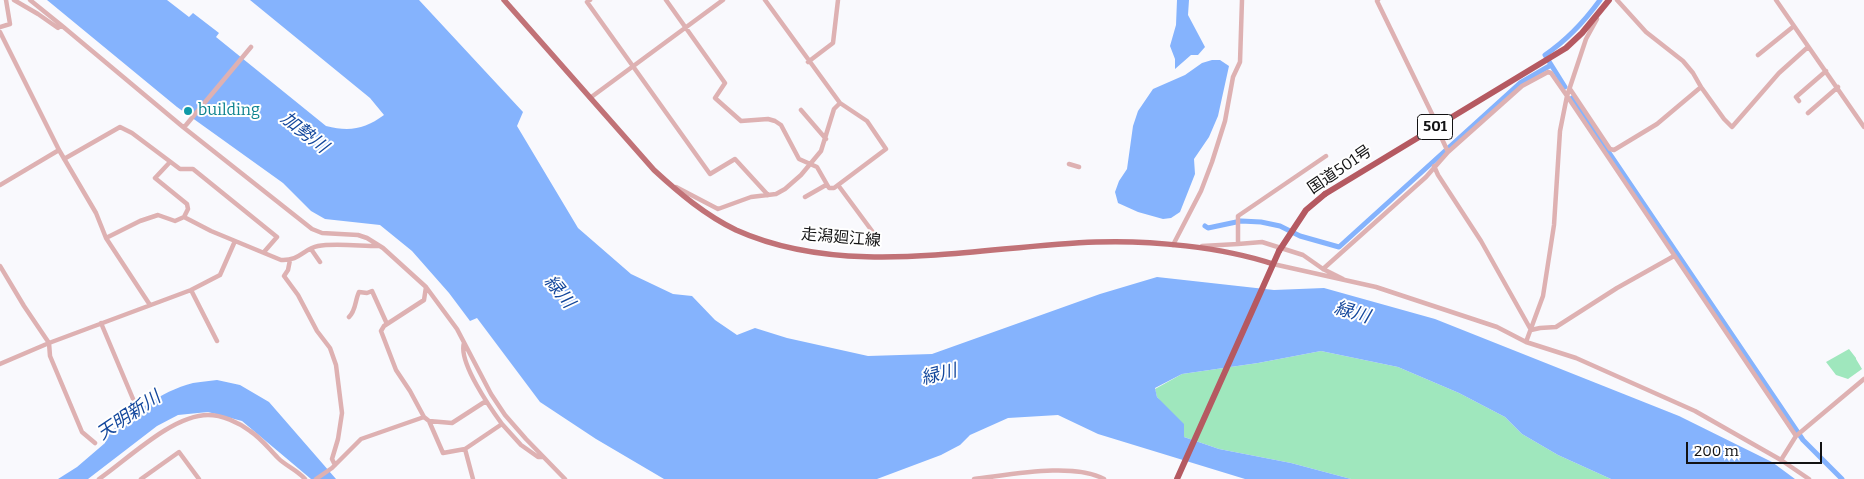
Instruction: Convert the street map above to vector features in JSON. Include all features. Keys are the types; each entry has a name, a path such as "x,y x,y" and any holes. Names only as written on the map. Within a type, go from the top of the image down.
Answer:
{"highway":[{"name":"国道501号","path":"1177,479 1279,251 1302,215 1325,194 1566,48 1582,33 1608,0"}],"main road":[{"name":"走潟廻江線","path":"504,0 637,153 694,205 738,230 785,246 825,253 889,256 1096,242 1141,242 1188,247 1254,258 1272,266"}],"street":[{"path":"0,27 10,24 6,0"},
{"path":"14,0 58,28 61,25"},
{"path":"30,0 312,229 334,235 358,235 383,248 426,287 457,329 491,394 505,415 565,479"},
{"path":"590,0 587,2 710,174 735,159 768,195"},
{"path":"666,0 725,83 715,98 741,121 768,119 781,125 799,159 817,167 826,185 829,188 834,188 886,149 867,121 840,103 808,62 765,0"},
{"path":"590,98 722,0"},
{"path":"808,62 833,44 838,0"},
{"path":"1173,245 1201,191 1225,121 1233,77 1240,62 1242,0"},
{"path":"1378,0 1412,76 1434,118 1447,150"},
{"path":"1617,0 1646,32 1678,57 1693,73 1701,87 1732,126 1779,73 1808,47"},
{"path":"1776,0 1864,127"},
{"path":"1526,342 1543,296 1546,279 1554,225 1560,131 1568,96 1586,39 1601,10"},
{"path":"1758,55 1794,26"},
{"path":"0,32 58,150 96,213 106,238 150,305"},
{"path":"185,126 251,47"},
{"path":"1799,101 1796,97 1826,71"},
{"path":"1323,269 1426,177 1447,150 1525,83 1548,72 1551,73 1674,256 1798,434"},
{"path":"1570,90 1610,149 1614,150 1657,124 1701,87"},
{"path":"1808,113 1838,87"},
{"path":"668,183 718,209 752,198 776,194 801,176 821,151 834,108 840,103"},
{"path":"801,110 826,139"},
{"path":"64,159 120,126 180,169 193,169 277,237 264,252"},
{"path":"0,185 58,150"},
{"path":"1238,244 1238,216 1326,156"},
{"path":"106,238 140,221 158,215 175,221 184,217 188,210 188,204 156,178 170,162"},
{"path":"1069,164 1079,167"},
{"path":"1434,166 1481,241 1531,330"},
{"path":"805,198 826,185"},
{"path":"838,185 875,235"},
{"path":"184,217 281,260 296,259 317,246 378,246"},
{"path":"0,364 49,343 191,290 220,275 236,241"},
{"path":"1188,247 1262,242 1303,255 1323,269 1345,280"},
{"path":"312,250 320,262"},
{"path":"1531,330 1556,327 1617,288 1674,256"},
{"path":"290,260 288,270 284,276 298,294 317,331 330,348 336,365 342,413 338,439 332,459 334,466"},
{"path":"0,266 49,343 50,356 82,432 95,443"},
{"path":"1272,266 1376,288 1498,327 1526,342 1576,358 1695,411 1781,460 1809,479"},
{"path":"426,287 424,300 386,324 380,331 396,370 424,417 429,421 443,453 465,449 502,424"},
{"path":"191,290 217,341"},
{"path":"349,317 354,309 358,292 367,293 372,291 386,324"},
{"path":"101,323 136,406"},
{"path":"464,343 463,347 470,372 486,401 502,424 521,445 538,457 543,457"},
{"path":"1781,460 1798,434 1864,379"},
{"path":"429,421 452,423 486,401"},
{"path":"99,479 160,434 181,423 199,416 208,415 236,422 252,431 279,460 301,474 305,479"},
{"path":"316,479 334,466 361,438 424,417"},
{"path":"465,449 473,479"},
{"path":"141,479 179,452 199,479"},
{"path":"974,479 1050,471 1082,472 1104,479"}],"green space":[{"path":"1849,349 1862,369 1848,379 1836,375 1826,362"},
{"path":"1321,351 1398,367 1459,393 1505,417 1522,434 1558,455 1611,479 1351,479 1291,463 1219,449 1184,437 1157,397 1155,389 1182,374 1258,363"}],"water":[{"path":"47,0 167,0 189,17 193,13 219,33 216,37 326,126 350,129 364,126 384,115 370,98 250,0 419,0 523,112 517,126 578,228 631,274 673,294 692,296 715,320 737,335 755,328 787,338 868,356 932,354 1100,294 1157,277 1274,290 1324,288 1435,319 1679,416 1772,462 1795,479 1611,479 1558,455 1522,434 1505,417 1459,393 1398,367 1321,351 1258,363 1182,374 1155,388 1157,397 1184,424 1184,437 1219,449 1291,463 1351,479 1245,479 1098,434 1058,415 1008,418 970,435 960,445 941,455 877,479 664,479 596,439 540,402 477,318 470,321 449,293 412,251 380,225 325,219 311,211 283,183 177,107"},
{"path":"1177,0 1189,0 1188,15 1205,47 1198,55 1191,55 1175,69 1175,59 1170,46 1176,25"},
{"path":"1220,60 1229,66 1218,116 1209,137 1194,159 1195,174 1180,212 1171,218 1163,219 1138,212 1118,203 1115,192 1119,181 1127,169 1133,126 1138,111 1153,89 1185,75 1202,63"},
{"path":"217,380 240,385 269,402 336,479 311,479 242,421 208,412 178,415 157,426 88,479 58,479 77,467 105,443 105,436 158,398 193,383"}],"waterway":[{"path":"1565,87 1545,55 1575,30 1600,0"},
{"path":"1205,226 1208,228 1241,221 1261,222 1280,226 1300,236 1339,247 1520,83 1551,65"},
{"path":"1572,98 1803,440 1842,479"}],"place":[{"name":"building","path":"188,111"}],"water label":[{"name":"加勢川","path":"304,133"},
{"name":"緑川","path":"559,292"},
{"name":"緑川","path":"1352,313"},
{"name":"緑川","path":"939,375"},
{"name":"天明新川","path":"129,416"}]}
